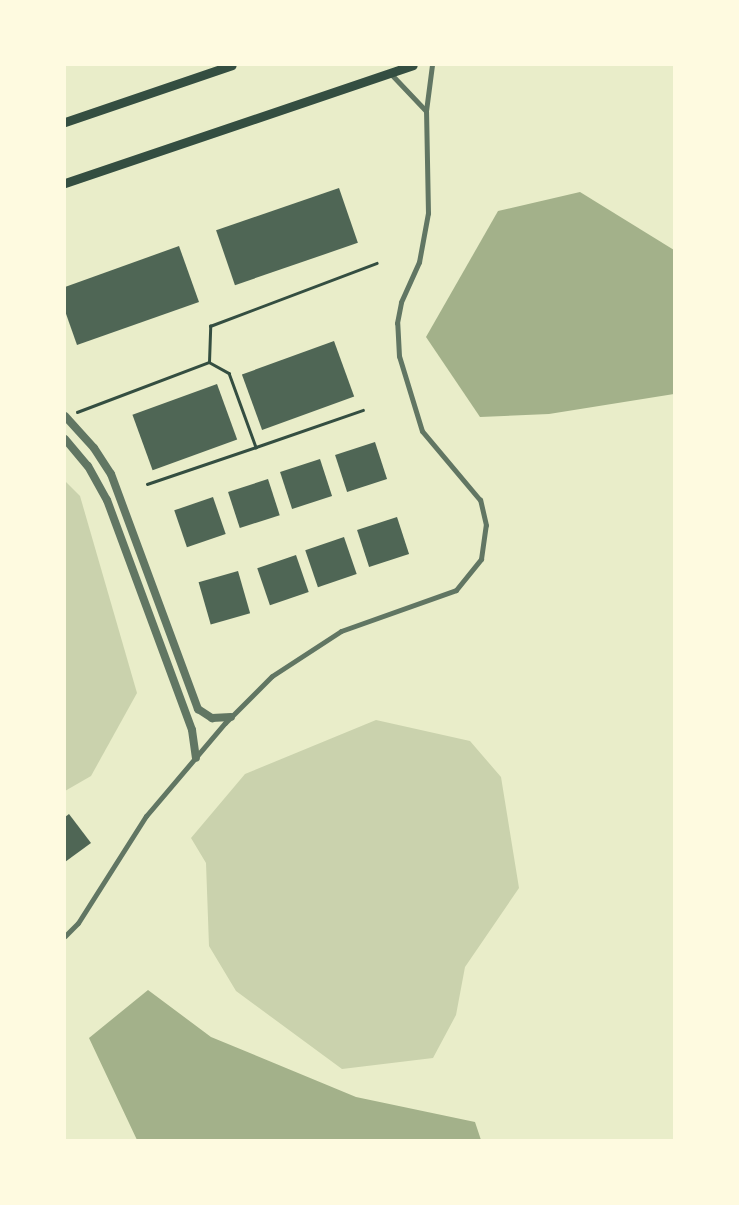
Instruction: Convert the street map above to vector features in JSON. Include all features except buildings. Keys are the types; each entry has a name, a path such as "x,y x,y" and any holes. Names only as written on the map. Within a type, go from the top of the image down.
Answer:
{"main road":[{"path":"65,122 232,65"},
{"path":"65,182 413,65"}],"street":[{"path":"65,936 78,923 146,816 231,717 272,676 303,653 370,619 456,590 481,559 486,525 480,500 422,431 399,356 397,323 401,302 419,262 428,213 426,111 432,65"},
{"path":"390,73 426,111"},
{"path":"65,416 94,448 111,474 198,709 212,718 231,717"},
{"path":"65,439 88,466 107,500 192,730 196,758"}],"path":[{"path":"208,362 210,326 377,263"},
{"path":"65,416 208,362 229,372 256,447"},
{"path":"147,484 363,410"}],"shaded area":[{"path":"580,192 674,250 674,394 549,414 480,417 426,337 498,211"},
{"path":"65,481 80,496 137,693 91,776 65,791"},
{"path":"376,720 470,741 501,777 519,888 465,967 456,1015 433,1058 342,1069 236,991 209,946 206,863 191,838 245,774"},
{"path":"148,990 211,1037 356,1097 475,1122 481,1140 137,1140 89,1038"}]}
